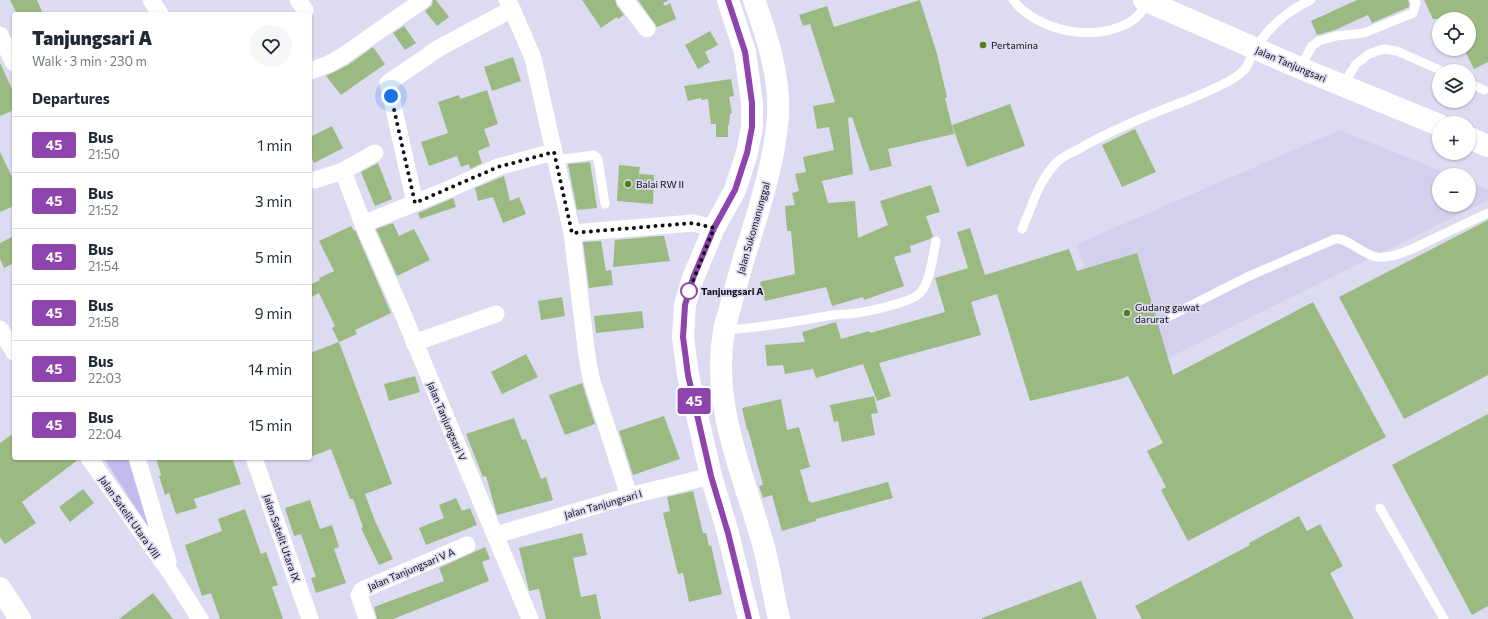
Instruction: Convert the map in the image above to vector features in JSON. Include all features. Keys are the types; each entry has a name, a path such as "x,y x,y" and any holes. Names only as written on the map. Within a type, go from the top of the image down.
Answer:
{"main road":[{"path":"728,0 745,52 752,103 752,127 747,153 735,190 714,228 693,278 685,305 683,337 688,375 711,476 728,533 749,619"},
{"name":"Jalan Sukomanunggal","path":"754,0 766,33 777,87 778,115 774,144 764,191 724,330 721,350 721,373 730,437 763,545 778,619"},
{"name":"Jalan Tanjungsari","path":"1147,1 1255,49 1432,122"},
{"path":"1476,141 1488,146"},
{"path":"0,588 20,619"}],"street":[{"path":"151,0 159,12"},
{"path":"312,71 343,56 423,0"},
{"path":"625,0 647,29"},
{"path":"415,203 388,83 439,48 510,4 533,58 572,233 591,378 629,496"},
{"path":"0,35 12,59"},
{"path":"314,180 343,171 375,153"},
{"path":"363,224 498,167 555,156"},
{"name":"Jalan Tanjungsari V","path":"343,171 363,224 400,307 496,534 530,619"},
{"path":"572,233 693,223 714,228"},
{"path":"414,343 496,314"},
{"path":"0,329 10,353"},
{"name":"Jalan Satelit Utara VIII","path":"90,460 172,575 200,619"},
{"name":"Jalan Satelit Utara VIII","path":"138,460 172,575"},
{"name":"Jalan Satelit Utara IX","path":"255,460 310,619"},
{"name":"Jalan Tanjungsari I","path":"496,534 629,496 711,476"},
{"name":"Jalan Tanjungsari V A","path":"367,619 360,595 362,590 468,545"}],"lane":[{"path":"1013,0 1020,9 1031,17 1064,31 1088,34 1128,23 1136,17 1147,1"},
{"path":"1022,229 1044,178 1057,161 1090,142 1158,111 1222,85 1244,70 1255,49 1273,25 1284,15 1311,0"},
{"path":"1300,68 1312,46 1319,41 1336,36 1364,33 1413,13 1416,3 1414,0"},
{"path":"1343,85 1356,64 1369,54 1383,49 1397,51 1432,67"},
{"path":"1476,86 1484,90"},
{"path":"555,156 594,155 597,157 605,204"},
{"path":"1170,316 1247,277 1335,239 1342,239 1369,255 1385,257 1404,252 1488,213"},
{"path":"724,330 753,328 835,314 856,313 915,298 921,293 926,285 936,242"},
{"path":"1380,508 1444,619"}],"shaded area":[{"path":"1340,130 1434,168 1432,168 1432,212 1464,212 1168,358 1121,379 1077,244"},
{"path":"1476,185 1488,190 1488,200 1476,206"},
{"path":"105,460 133,460 156,540"}],"building":[{"path":"10,0 37,0 42,12 16,12"},
{"path":"433,0 436,0 449,17 437,26 425,11 432,5"},
{"path":"582,0 615,0 617,6 624,15 618,19 617,17 601,28"},
{"path":"638,0 669,0 663,3 665,6 670,3 676,19 657,27"},
{"path":"920,0 937,54 947,97 945,98 954,134 888,149 892,166 870,171 852,117 848,118 853,174 822,181 828,203 855,201 858,238 888,225 880,201 931,185 940,212 926,216 933,236 930,239 910,246 911,252 894,257 904,286 864,300 863,297 832,306 826,287 765,301 760,282 795,274 791,231 787,231 785,206 795,205 792,193 799,191 795,174 806,172 803,157 834,150 829,127 817,129 813,106 835,102 810,24 803,26 799,15 827,6 834,27"},
{"path":"1357,0 1408,0 1409,7 1372,23 1368,15 1335,30 1317,35 1311,21"},
{"path":"1424,0 1488,0 1488,62 1476,68 1476,64 1472,64 1468,56 1476,56 1476,12 1432,12 1432,17"},
{"path":"404,26 416,43 405,50 393,33"},
{"path":"710,31 718,45 705,52 710,62 698,69 685,45"},
{"path":"373,47 385,64 341,95 326,76 348,65"},
{"path":"513,57 521,81 492,91 484,67"},
{"path":"0,63 12,89 12,111 0,116"},
{"path":"731,79 734,96 729,97 732,113 730,114 728,125 728,137 716,137 716,124 711,124 708,99 701,100 701,98 688,101 684,86"},
{"path":"487,90 498,124 484,129 490,146 478,151 482,163 470,169 469,164 461,167 457,156 429,166 421,142 448,133 438,102 459,95 460,99"},
{"path":"1010,104 1025,146 967,167 952,125"},
{"path":"332,126 343,148 314,163 312,158 312,136"},
{"path":"1135,129 1156,172 1122,187 1102,145"},
{"path":"0,152 12,177 12,207 0,212"},
{"path":"590,162 597,208 577,210 568,164"},
{"path":"378,163 392,199 375,206 361,172"},
{"name":"Balai RW II","path":"619,165 640,167 639,174 654,175 653,204 617,201"},
{"path":"504,176 510,201 519,197 526,214 503,223 493,197 478,201 475,188"},
{"path":"453,198 456,207 420,219 418,213"},
{"path":"1488,220 1488,375 1404,419 1339,297"},
{"path":"393,223 399,236 414,229 430,260 397,276 376,229"},
{"path":"351,226 354,231 355,230 391,313 355,330 357,334 339,342 332,328 335,326 319,293 312,297 312,284 320,280 319,278 334,271 319,241"},
{"path":"970,228 985,275 1069,249 1077,271 1137,253 1173,375 1313,302 1386,437 1188,541 1161,490 1166,487 1147,451 1163,443 1128,376 1030,401 997,294 971,302 981,335 879,363 891,396 877,401 863,364 816,378 813,369 785,374 783,365 767,366 765,345 805,342 802,332 836,322 841,339 869,331 870,333 945,312 935,278 968,268 957,232"},
{"path":"664,236 670,261 613,267 615,240"},
{"path":"12,237 12,264 4,268 0,259 0,243"},
{"path":"601,241 606,271 611,270 613,285 589,288 583,242"},
{"path":"562,297 565,316 541,320 538,301"},
{"path":"642,311 644,328 596,333 594,316"},
{"path":"339,342 392,484 365,494 375,521 393,559 379,565 361,528 363,527 353,499 350,499 331,449 312,456 312,352"},
{"path":"526,354 538,377 502,394 491,372"},
{"path":"415,376 420,392 389,401 384,384"},
{"path":"582,383 595,424 565,435 549,395"},
{"path":"874,396 878,413 871,414 875,435 842,442 838,421 834,422 830,405"},
{"path":"781,399 787,430 799,427 810,467 800,470 809,502 811,501 811,503 888,482 893,498 816,519 816,521 782,531 772,495 763,498 759,486 763,485 742,408"},
{"path":"1488,414 1488,606 1472,615 1392,465"},
{"path":"664,416 680,459 633,475 619,431"},
{"path":"514,418 522,440 526,439 541,479 546,477 553,500 497,515 486,476 483,477 466,434"},
{"path":"12,434 12,460 78,460 22,502 36,523 5,544 0,537 0,443"},
{"path":"157,460 233,460 241,484 194,499 197,508 176,514 169,493 165,495 159,476 161,475"},
{"path":"83,489 94,503 70,522 59,507"},
{"path":"693,491 703,533 706,533 709,546 711,545 722,594 689,602 683,573 678,574 663,513 670,511 667,497"},
{"path":"456,498 462,511 470,508 477,525 426,545 419,528 444,518 439,505"},
{"path":"310,500 320,529 332,525 339,547 334,549 346,583 316,593 311,578 316,577 301,534 294,536 285,508"},
{"path":"245,509 261,554 266,552 278,585 272,587 283,619 220,619 211,593 202,596 185,545 222,531 218,519"},
{"path":"1299,516 1307,531 1320,524 1343,566 1330,573 1354,619 1142,619 1135,606 1250,545 1249,543"},
{"path":"582,533 587,555 573,558 581,597 596,594 601,619 546,619 539,589 529,591 519,548"},
{"path":"485,547 490,559 482,562 489,581 393,619 377,619 374,607 444,581 439,568"},
{"path":"1081,581 1097,619 982,619 982,618"},
{"path":"153,593 173,619 119,619"}],"bus line":[{"name":"45","path":"728,0 745,52 752,103 752,127 747,153 735,190 714,228 693,278 685,305 683,337 688,375 711,476 728,533 749,619"}],"place":[{"name":"Pertamina","path":"983,45"},
{"name":"Balai RW II","path":"628,184"},
{"name":"Tanjungsari A","path":"689,291"},
{"name":"Gudang gawat darurat","path":"1127,313"}],"route":[{"path":"391,96 415,203 498,167 514,164 554,152 572,233 693,223 714,228 697,267 689,291"}]}
